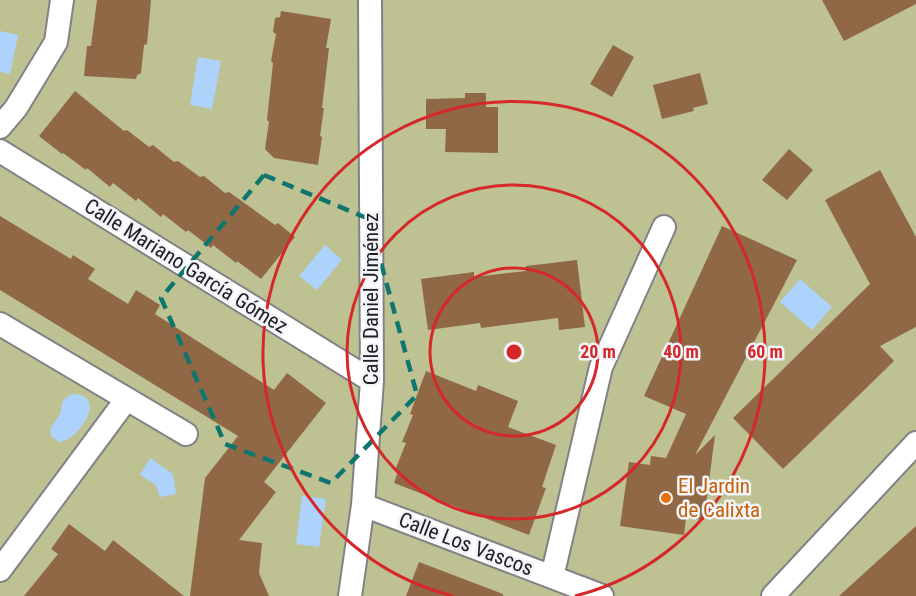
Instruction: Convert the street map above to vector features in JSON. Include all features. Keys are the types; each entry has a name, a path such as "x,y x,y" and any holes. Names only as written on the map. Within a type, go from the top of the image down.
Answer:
{"street":[{"path":"0,127 8,106 56,42 62,0"},
{"name":"Calle Daniel Jiménez","path":"350,596 363,505 372,381 370,0"},
{"name":"Calle Mariano García Gómez","path":"0,151 372,381"},
{"path":"552,577 601,367 664,226"},
{"path":"0,324 186,434"},
{"path":"0,570 126,400"},
{"path":"773,596 916,443"},
{"name":"Calle Los Vascos","path":"363,505 602,596"}],"highlighted area":[{"path":"264,175 369,219 417,395 331,483 225,444 161,298"}],"green space":[{"path":"0,0 916,0 916,596 0,596"}],"water":[{"path":"0,31 18,35 10,74 0,72"},
{"path":"198,57 221,61 212,109 190,105"},
{"path":"325,245 342,260 317,290 299,276"},
{"path":"800,279 832,307 812,330 780,302"},
{"path":"72,394 83,396 89,401 90,409 87,418 74,434 67,440 59,442 51,436 50,429 60,414 63,400"},
{"path":"150,458 173,474 176,494 160,497 156,485 140,475"},
{"path":"302,496 326,499 319,547 296,544"}],"building":[{"path":"97,0 151,0 147,44 144,45 141,73 136,79 84,76 87,46 91,46"},
{"path":"822,0 916,0 916,4 844,41"},
{"path":"281,11 331,19 326,48 329,48 318,165 274,158 265,149 269,122 267,120 273,63 271,61 276,34 273,32 275,18 280,17"},
{"path":"613,45 634,57 612,97 590,84"},
{"path":"700,73 708,104 693,108 694,111 662,119 653,85"},
{"path":"75,91 124,131 127,130 149,147 153,145 174,162 178,161 200,177 204,176 225,193 229,192 275,225 278,223 295,237 261,279 213,245 211,248 188,230 186,232 163,214 161,217 138,198 136,201 113,183 110,187 87,168 86,170 39,136"},
{"path":"465,93 486,93 486,107 498,107 498,153 445,152 446,129 426,129 426,99 465,98"},
{"path":"789,149 813,170 787,200 762,180"},
{"path":"880,170 916,237 916,327 880,346 894,361 783,469 733,418 870,284 825,200"},
{"path":"0,216 71,259 73,255 95,269 88,279 128,304 136,290 160,305 155,314 274,390 287,373 326,403 264,482 276,492 239,540 262,543 259,573 269,596 190,596 205,478 238,436 0,290"},
{"path":"722,226 797,260 695,455 715,435 704,520 686,518 684,535 620,526 629,462 650,465 651,456 666,458 686,414 644,396"},
{"path":"577,260 585,327 559,330 558,318 481,328 480,323 428,330 421,279 474,272 474,277 526,271 526,266"},
{"path":"426,371 476,391 478,385 518,401 508,427 556,445 542,487 546,488 529,535 394,483 398,471 395,470 406,443 402,442 413,415 410,414"},
{"path":"69,524 105,551 113,540 184,596 24,596 58,554 51,549"},
{"path":"916,526 916,596 839,596"},
{"path":"419,562 503,594 503,596 406,596"}],"place":[{"name":"El Jardin de Calixta","path":"666,498"}]}
